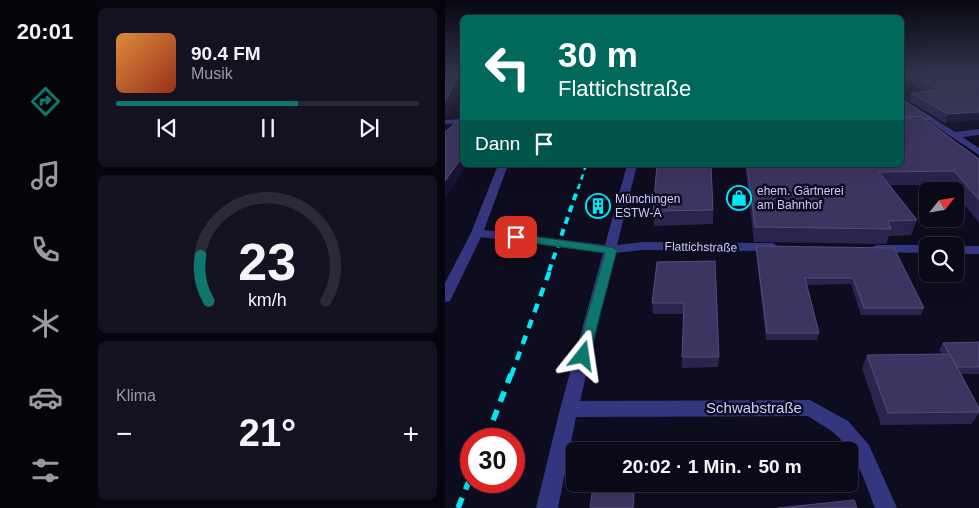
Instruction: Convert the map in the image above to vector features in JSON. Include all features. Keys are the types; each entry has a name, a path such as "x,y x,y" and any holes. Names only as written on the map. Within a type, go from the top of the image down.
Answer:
{"street":[{"path":"904,102 979,152"},
{"path":"445,122 460,121"},
{"path":"954,135 979,132"},
{"path":"445,297 477,233 502,167"},
{"path":"547,508 569,409 632,167"},
{"name":"Flattichstraße","path":"477,233 611,250 643,246 790,248"},
{"path":"869,249 919,249"},
{"path":"964,250 979,250"},
{"name":"Schwabstraße","path":"569,409 810,408 841,427 862,452 886,508"}],"building":[{"path":"918,97 979,97 979,112 948,114"},
{"path":"904,100 932,119 925,120 920,116 904,118"},
{"path":"920,116 979,159 979,200 954,171 879,172 917,220 888,221 891,229 755,227 747,167 904,167 904,118"},
{"path":"460,119 460,160 445,181 445,132"},
{"path":"657,167 711,167 713,210 653,211"},
{"path":"756,246 894,248 924,308 864,308 853,278 805,278 819,333 767,333"},
{"path":"715,261 719,357 682,357 684,303 652,303 657,262"},
{"path":"979,342 979,367 957,367 943,343"},
{"path":"950,354 979,408 979,412 888,413 867,355"},
{"path":"634,492 633,508 590,508 592,493"},
{"path":"854,500 857,508 778,508"}],"railway":[{"path":"578,189 585,167"},
{"path":"549,271 578,188"},
{"path":"511,376 550,270"},
{"path":"490,428 511,374"},
{"path":"458,508 464,493"}],"place":[{"name":"ehem. Gärtnerei am Bahnhof","path":"739,198"},
{"name":"Münchingen ESTW-A","path":"598,206"}],"route":[{"path":"516,237 611,250 583,356"}]}
